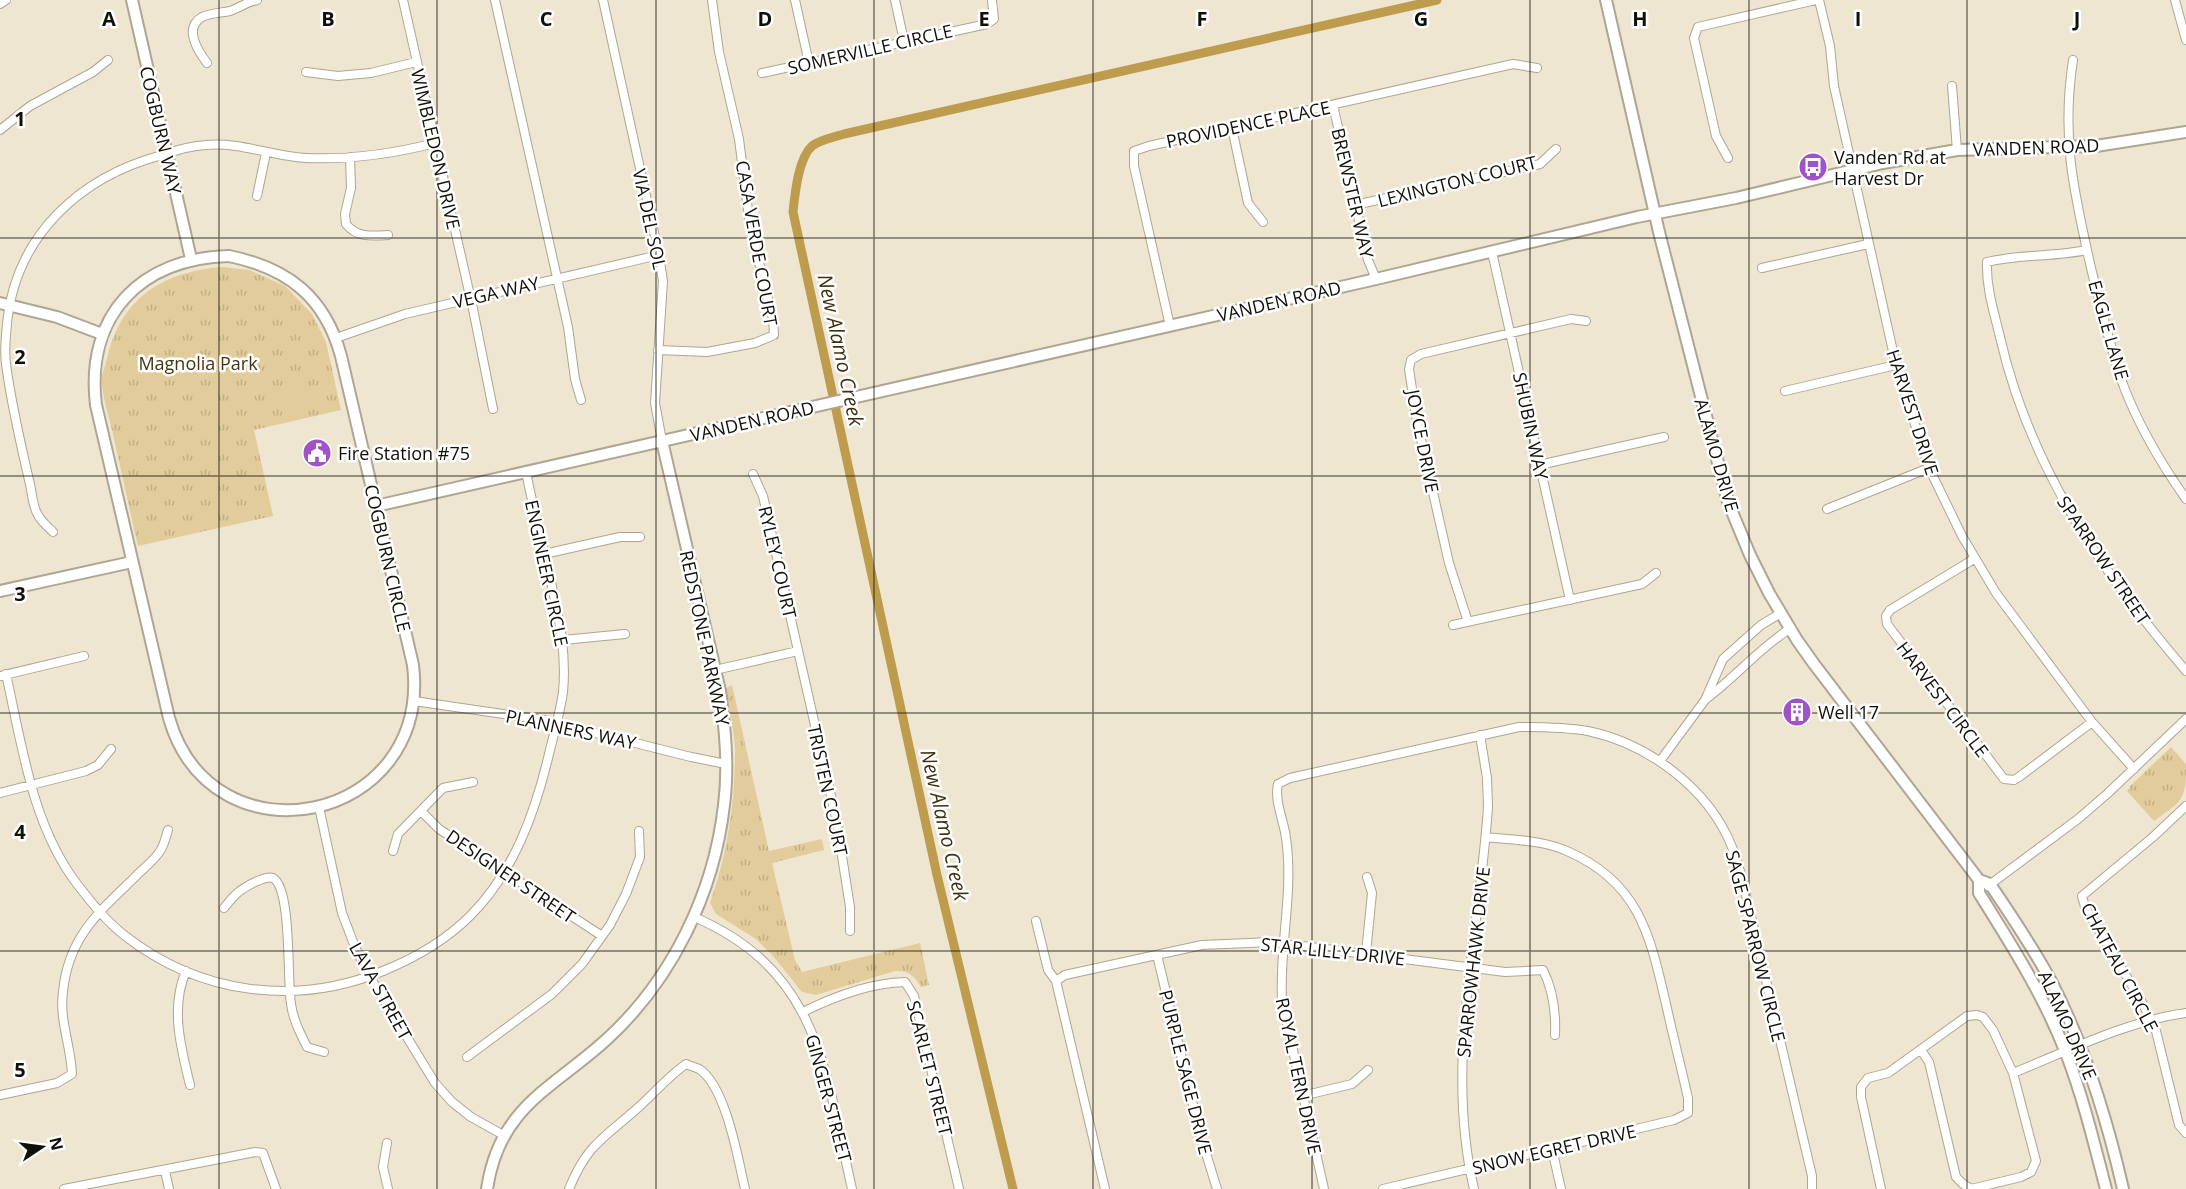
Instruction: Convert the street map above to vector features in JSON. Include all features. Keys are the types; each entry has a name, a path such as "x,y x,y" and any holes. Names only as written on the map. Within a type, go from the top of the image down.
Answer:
{"street":[{"path":"0,4 6,0"},
{"name":"COGBURN WAY","path":"132,0 191,259"},
{"path":"207,63 195,46 192,31 195,24 200,18 230,11 257,0"},
{"name":"WIMBLEDON DRIVE","path":"403,0 471,298 493,409"},
{"path":"495,0 568,327 575,379 581,400"},
{"name":"VIA DEL SOL","path":"603,0 663,281 656,403 662,441"},
{"name":"CASA VERDE COURT","path":"658,350 707,352 755,343 774,335 773,319 750,226 739,139 719,52 712,0"},
{"path":"795,0 809,63"},
{"path":"894,0 904,41"},
{"name":"SOMERVILLE CIRCLE","path":"762,73 987,24 994,19 992,0"},
{"name":"ALAMO DRIVE","path":"1606,0 1655,214 1728,502 1750,555 1781,613 1814,664 1979,880"},
{"path":"1728,158 1716,136 1696,49 1694,38 1698,27 1818,0"},
{"name":"HARVEST DRIVE","path":"1818,0 1830,46 1834,86 1896,365 1929,468 1974,559 2092,722 2134,769"},
{"path":"2175,0 2186,40"},
{"path":"0,130 30,105 93,72 108,60"},
{"name":"EAGLE LANE","path":"2073,60 2068,147 2074,194 2106,331 2125,388 2147,435 2186,499"},
{"path":"306,72 338,76 371,74 416,62"},
{"name":"PROVIDENCE PLACE","path":"1170,326 1134,166 1134,151 1513,64 1537,68"},
{"path":"1952,86 1957,150"},
{"name":"BREWSTER WAY","path":"1333,105 1368,260 1376,279"},
{"path":"1232,128 1248,203 1263,222"},
{"name":"VANDEN ROAD","path":"376,506 1852,170 1957,150 2068,147 2117,143 2186,132"},
{"path":"53,532 38,515 11,399 5,358 5,304 35,242 67,204 85,189 133,163 194,147 216,144 304,158 380,156 435,143"},
{"name":"LEXINGTON COURT","path":"1355,205 1540,164 1556,149"},
{"path":"257,196 266,153"},
{"path":"350,157 351,188 345,214 346,224 356,234 388,235"},
{"path":"1762,268 1868,244"},
{"name":"SPARROW STREET","path":"2087,250 2005,258 1987,262 1986,280 2004,356 2021,412 2059,496 2126,596 2186,671"},
{"name":"SHUBIN WAY","path":"1492,252 1570,600"},
{"name":"VEGA WAY","path":"336,339 405,314 659,255"},
{"name":"COGBURN CIRCLE","path":"229,256 270,267 291,280 311,297 324,315 336,339 414,676 414,701 404,736 384,768 353,794 319,807 302,810 263,808 244,802 214,785 190,762 172,727 96,405 95,365 102,334 114,313 140,285 164,269 191,259 229,256"},
{"path":"5,304 57,317 102,334"},
{"path":"1510,333 1571,319 1586,321"},
{"name":"JOYCE DRIVE","path":"1468,621 1449,563 1418,422 1409,369 1411,360 1421,354 1510,333"},
{"path":"1785,391 1896,365"},
{"path":"1539,465 1664,437"},
{"name":"REDSTONE PARKWAY","path":"487,1189 505,1136 520,1113 534,1097 607,1040 631,1015 667,967 694,917 718,843 724,804 726,764 724,717 662,441"},
{"path":"1827,509 1929,468"},
{"name":"ENGINEER CIRCLE","path":"3,675 31,784 42,819 56,851 76,883 122,934 150,954 224,986 290,992 330,988 370,977 408,962 438,942 469,916 505,871 526,831 536,805 557,723 562,692 563,640 526,472"},
{"name":"RYLEY COURT","path":"753,474 763,496 798,651"},
{"path":"544,554 620,537 640,537"},
{"name":"HARVEST CIRCLE","path":"1974,559 1890,609 1886,616 1887,624 2004,779 2014,780 2019,777 2092,722"},
{"path":"0,591 132,562"},
{"path":"1452,625 1642,584 1656,573"},
{"path":"1660,762 1705,700 1724,659 1761,625 1781,613"},
{"path":"1705,700 1770,641 1791,628"},
{"path":"563,640 625,634"},
{"path":"715,670 798,651"},
{"name":"TRISTEN COURT","path":"798,651 836,818 850,907 850,931"},
{"path":"3,675 84,656"},
{"name":"PLANNERS WAY","path":"414,701 557,723 726,764"},
{"path":"1979,893 2078,819 2186,719"},
{"name":"SAGE SPARROW CIRCLE","path":"1278,784 1290,778 1520,727 1556,727 1587,731 1612,738 1660,762 1698,794 1716,818 1732,846 1742,878 1812,1176 1812,1189"},
{"name":"SPARROWHAWK DRIVE","path":"1474,1189 1462,1116 1462,1069 1464,1022 1486,837 1487,778 1480,735"},
{"path":"0,793 86,771 98,765 111,749"},
{"path":"393,851 399,834 443,788 472,782"},
{"name":"ROYAL TERN DRIVE","path":"1278,784 1277,798 1289,861 1281,1001 1324,1189"},
{"name":"CHATEAU CIRCLE","path":"2186,806 2153,837 2082,896 2085,907 2144,1004 2157,1033 2179,1125 2186,1132"},
{"name":"LAVA STREET","path":"319,807 342,913 370,977 435,1083 452,1102 471,1117 505,1136"},
{"name":"DESIGNER STREET","path":"422,812 440,829 602,936"},
{"path":"0,1095 57,1083 72,1074 72,1059 63,1017 62,993 67,964 80,936 100,911 161,851 168,830"},
{"path":"467,1057 552,994 582,964 610,925 626,894 640,857 639,831"},
{"name":"SNOW EGRET DRIVE","path":"1383,1189 1674,1120 1688,1113 1688,1098 1654,952 1636,908 1604,872 1565,850 1541,843 1486,837"},
{"path":"224,908 238,891 266,877 278,884 288,933 290,1003 298,1029 307,1047 324,1052"},
{"path":"1366,953 1372,893 1367,877"},
{"path":"1979,893 1979,880 1990,884"},
{"name":"ALAMO DRIVE","path":"1990,884 2041,962 2081,1046 2103,1111 2123,1189"},
{"name":"ALAMO DRIVE","path":"1979,893 2040,995 2066,1052 2084,1102 2106,1189"},
{"name":"GINGER STREET","path":"694,917 729,934 754,952 780,977 803,1012 815,1038 825,1069 852,1189"},
{"path":"1036,921 1048,970 1056,981 1105,1189"},
{"name":"STAR LILLY DRIVE","path":"1056,981 1065,975 1202,945 1283,943 1505,972 1544,970 1549,981 1556,1017 1555,1035"},
{"name":"PURPLE SAGE DRIVE","path":"1157,955 1200,1134 1217,1189"},
{"path":"186,971 181,982 177,1021 190,1085"},
{"name":"SCARLET STREET","path":"803,1012 830,999 853,992 892,982 905,982 914,996 958,1189"},
{"path":"2013,1073 2151,1020 2186,1013"},
{"path":"1881,1189 1861,1097 1861,1087 1868,1078 1888,1074 1966,1016 1983,1017 1993,1030 2013,1073 2036,1161 2031,1172 2020,1177 1971,1189 1963,1184 1956,1177 1929,1062 1921,1050"},
{"path":"569,1189 578,1167 592,1146 640,1106 671,1074 686,1064 700,1070 718,1094 728,1119 745,1189"},
{"path":"1302,1096 1352,1084 1368,1070"},
{"path":"387,1143 383,1167 388,1189"},
{"path":"1552,1149 1561,1189"},
{"path":"64,1189 255,1152 263,1153 276,1189"},
{"path":"165,1171 169,1189"}],"green space":[{"name":"Magnolia Park","path":"223,267 249,270 285,286 312,314 326,342 341,410 254,430 273,516 138,546 104,396 102,376 107,358 123,319 134,303 148,291 182,274"},
{"path":"314,385 319,407 283,415 277,393"},
{"path":"732,685 769,851 822,839 824,850 772,863 795,960 802,972 920,943 929,985 921,987 911,974 895,971 816,995 802,992 756,939 716,914 710,903 729,829 735,772 735,745 726,688"},
{"path":"2171,747 2186,764 2184,793 2177,803 2154,821 2127,791"}],"waterway":[{"name":"New Alamo Creek","path":"1013,1189 937,875 793,212 803,159 815,144 844,134 1437,0"}],"place":[{"name":"Vanden Rd at Harvest Dr","path":"1813,167"},
{"name":"Fire Station #75","path":"317,453"},
{"name":"Well 17","path":"1797,712"}]}
